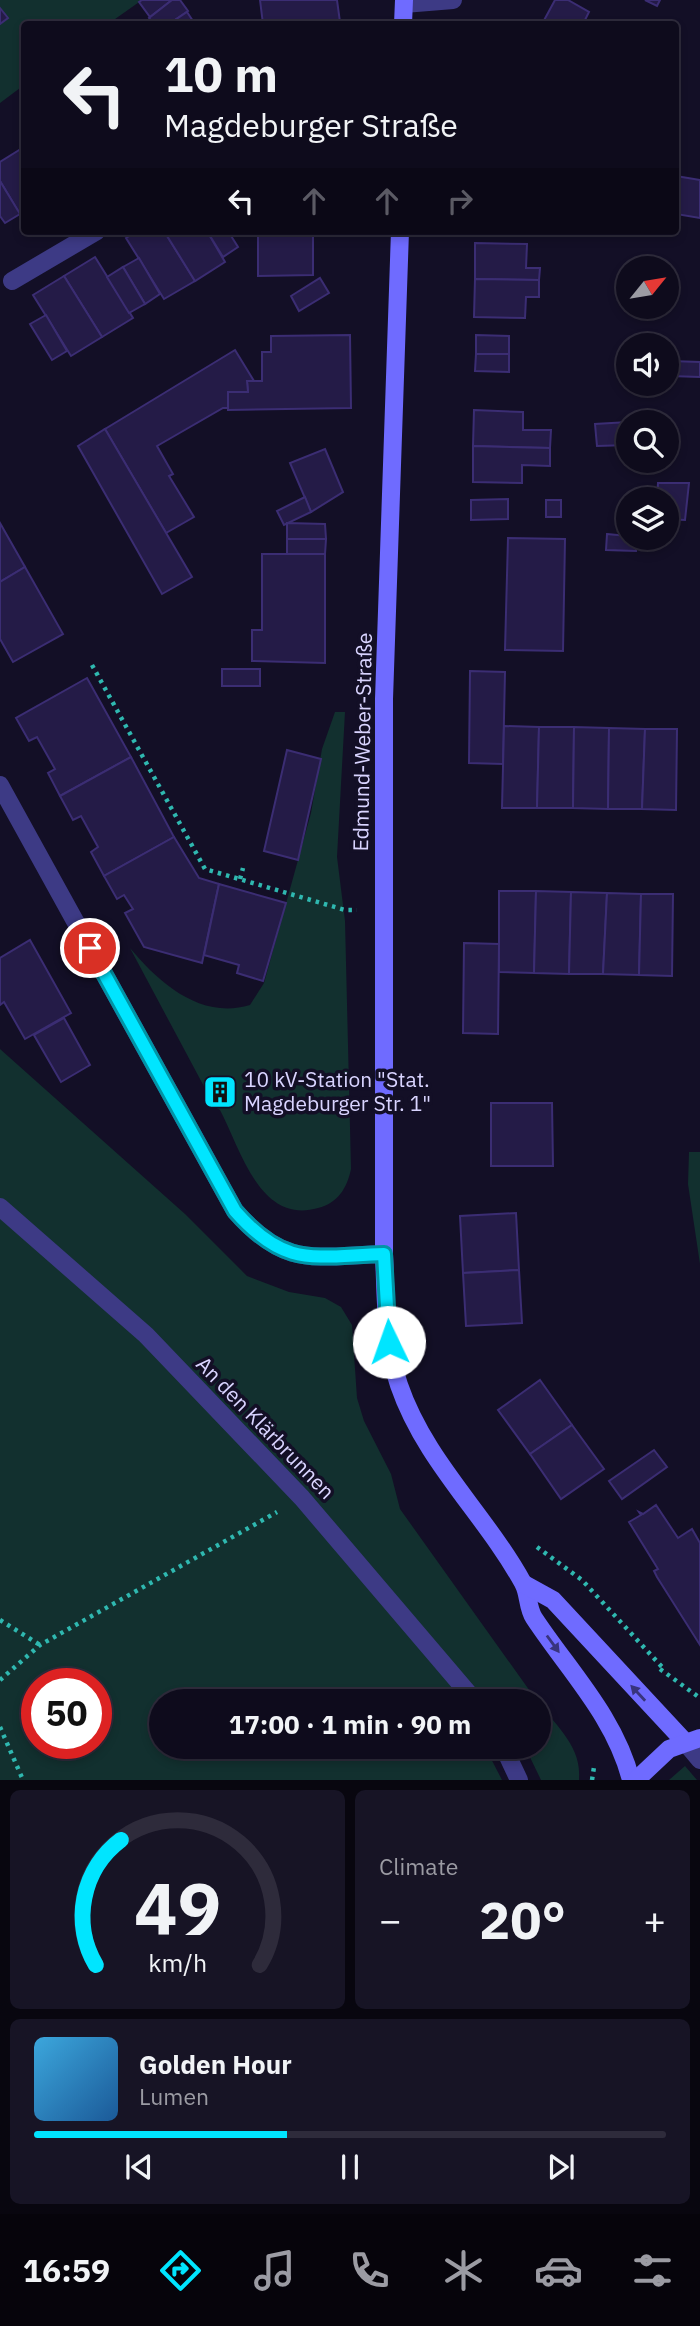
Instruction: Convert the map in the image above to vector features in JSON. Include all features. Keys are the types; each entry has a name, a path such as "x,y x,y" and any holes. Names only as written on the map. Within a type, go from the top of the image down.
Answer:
{"main road":[{"path":"404,2 404,21"},
{"name":"Edmund-Weber-Straße","path":"400,235 384,699 384,1254 389,1342 399,1384 413,1419 430,1450 524,1584"},
{"path":"524,1584 553,1600 692,1740 655,1759 633,1780 624,1751 603,1713 532,1614 524,1584"}],"street":[{"path":"404,2 453,0"},
{"path":"12,281 90,235"},
{"path":"0,785 235,1211 264,1240 296,1256 384,1254"},
{"name":"An den Klärbrunnen","path":"0,1207 146,1335 302,1498 465,1689"},
{"path":"692,1740 700,1760"},
{"path":"509,1759 519,1780"}],"path":[{"path":"92,664 205,869 345,910 384,911"},
{"path":"240,879 243,868"},
{"path":"0,1680 40,1645 302,1498"},
{"path":"534,1545 582,1580 662,1667"},
{"path":"0,1620 40,1645"},
{"path":"0,1727 23,1780"}],"green space":[{"path":"0,0 142,0 112,21 21,21 21,87 0,103"},
{"path":"335,712 345,712 337,857 345,921 351,1169 344,1188 331,1202 318,1208 298,1210 281,1205 266,1194 254,1179 220,1110 215,1107 130,948 154,974 182,995 198,1003 232,1008 250,1005 264,983 311,813 322,749"},
{"path":"0,1049 185,1214 247,1276 289,1292 325,1298 341,1307 352,1325 357,1398 364,1421 391,1474 400,1509 528,1689 149,1689 149,1759 491,1759 502,1780 0,1780"},
{"path":"689,1152 700,1152 700,1264 688,1184"},
{"path":"551,1718 573,1748 579,1768 579,1780 541,1780 531,1759 551,1759"},
{"path":"685,1766 697,1780 669,1780"}],"building":[{"path":"172,0 150,17 139,2"},
{"path":"172,0 180,0 188,11 173,21 152,21 149,18"},
{"path":"260,0 337,0 340,21 263,21"},
{"path":"555,0 568,0 589,12 584,21 544,21"},
{"path":"645,0 660,0 657,6"},
{"path":"0,8 8,18 0,24"},
{"path":"187,12 193,21 174,21"},
{"path":"21,149 21,216 0,181 0,162"},
{"path":"679,176 700,180 700,218 679,214"},
{"path":"0,181 20,214 5,223 0,216"},
{"path":"131,235 166,235 195,281 164,299 126,238"},
{"path":"166,235 209,235 225,262 195,281"},
{"path":"209,235 230,235 238,247 223,257"},
{"path":"258,235 313,235 313,275 258,276"},
{"path":"475,243 527,244 526,268 540,268 539,280 475,279"},
{"path":"95,257 133,318 102,337 64,276"},
{"path":"139,258 160,294 145,304 123,267"},
{"path":"123,267 145,304 129,313 107,277"},
{"path":"64,276 102,337 71,356 33,295"},
{"path":"320,278 329,293 299,311 291,296"},
{"path":"475,279 539,280 539,297 526,297 525,318 474,317"},
{"path":"46,315 67,351 52,360 30,324"},
{"path":"350,335 351,408 228,410 228,392 248,392 247,381 262,381 262,352 271,352 271,336"},
{"path":"476,335 509,336 509,354 476,354"},
{"path":"235,350 254,381 247,381 248,392 228,392 228,408 223,408 157,446 173,474 169,476 194,517 166,533 105,429"},
{"path":"476,354 509,354 509,372 475,371"},
{"path":"679,361 700,362 700,377 679,376"},
{"path":"474,410 523,412 523,430 551,430 550,448 473,446"},
{"path":"616,423 616,445 597,446 595,424"},
{"path":"105,429 192,577 162,594 78,446"},
{"path":"473,446 550,448 550,466 522,465 522,483 473,482"},
{"path":"325,449 343,492 311,512 290,463"},
{"path":"658,483 689,483 685,520 679,520 679,487 658,487"},
{"path":"305,497 311,512 284,525 277,511"},
{"path":"508,499 508,519 471,520 471,500"},
{"path":"546,500 561,500 561,517 546,517"},
{"path":"0,523 25,567 0,582"},
{"path":"287,523 325,524 326,539 287,539"},
{"path":"607,534 616,535 616,550 636,550 636,551 606,550"},
{"path":"508,538 565,539 563,651 505,650"},
{"path":"287,539 326,539 325,554 287,554"},
{"path":"262,554 325,554 325,663 252,661 252,630 262,630"},
{"path":"25,567 63,634 13,662 0,639 0,582"},
{"path":"222,669 260,669 260,686 222,686"},
{"path":"470,671 505,672 503,764 469,763"},
{"path":"87,678 131,757 60,796 48,773 55,769 37,737 29,741 16,718"},
{"path":"504,726 539,727 537,808 502,808"},
{"path":"539,727 574,727 573,808 537,808"},
{"path":"574,727 609,728 608,809 573,808"},
{"path":"609,728 645,729 642,809 608,809"},
{"path":"645,729 677,729 676,810 642,809"},
{"path":"287,750 321,759 298,860 264,851"},
{"path":"131,757 174,837 104,876 91,852 98,847 81,816 73,820 60,796"},
{"path":"174,837 199,878 219,884 202,963 144,947 125,913 133,909 124,895 117,899 104,876"},
{"path":"219,884 286,903 263,981 237,973 239,965 204,955"},
{"path":"499,891 536,891 534,973 499,972"},
{"path":"536,891 571,892 569,974 534,973"},
{"path":"571,892 607,893 603,974 569,974"},
{"path":"607,893 641,894 639,975 603,974"},
{"path":"641,894 673,894 672,976 639,975"},
{"path":"30,940 71,1013 25,1039 4,1002 0,1005 0,958"},
{"path":"464,943 499,944 498,1034 463,1033"},
{"path":"64,1018 90,1065 61,1082 34,1035"},
{"name":"10 kV-Station \"Stat. Magdeburger Str. 1\"","path":"221,1083 227,1096 220,1100 213,1087"},
{"path":"491,1103 552,1103 553,1166 491,1166"},
{"path":"516,1213 519,1270 463,1273 460,1216"},
{"path":"519,1270 522,1323 466,1326 463,1273"},
{"path":"540,1380 572,1425 530,1454 498,1410"},
{"path":"572,1425 604,1469 561,1499 530,1454"},
{"path":"654,1450 667,1467 622,1499 609,1481"},
{"path":"656,1505 678,1538 692,1529 700,1543 700,1645 657,1577 654,1571 658,1569 629,1522 641,1515 639,1512 643,1514"}],"place":[{"name":"10 kV-Station \"Stat. Magdeburger Str. 1\"","path":"220,1092"}],"route":[{"path":"90,948 235,1211 254,1232 274,1247 296,1256 384,1254 389,1342"}]}
